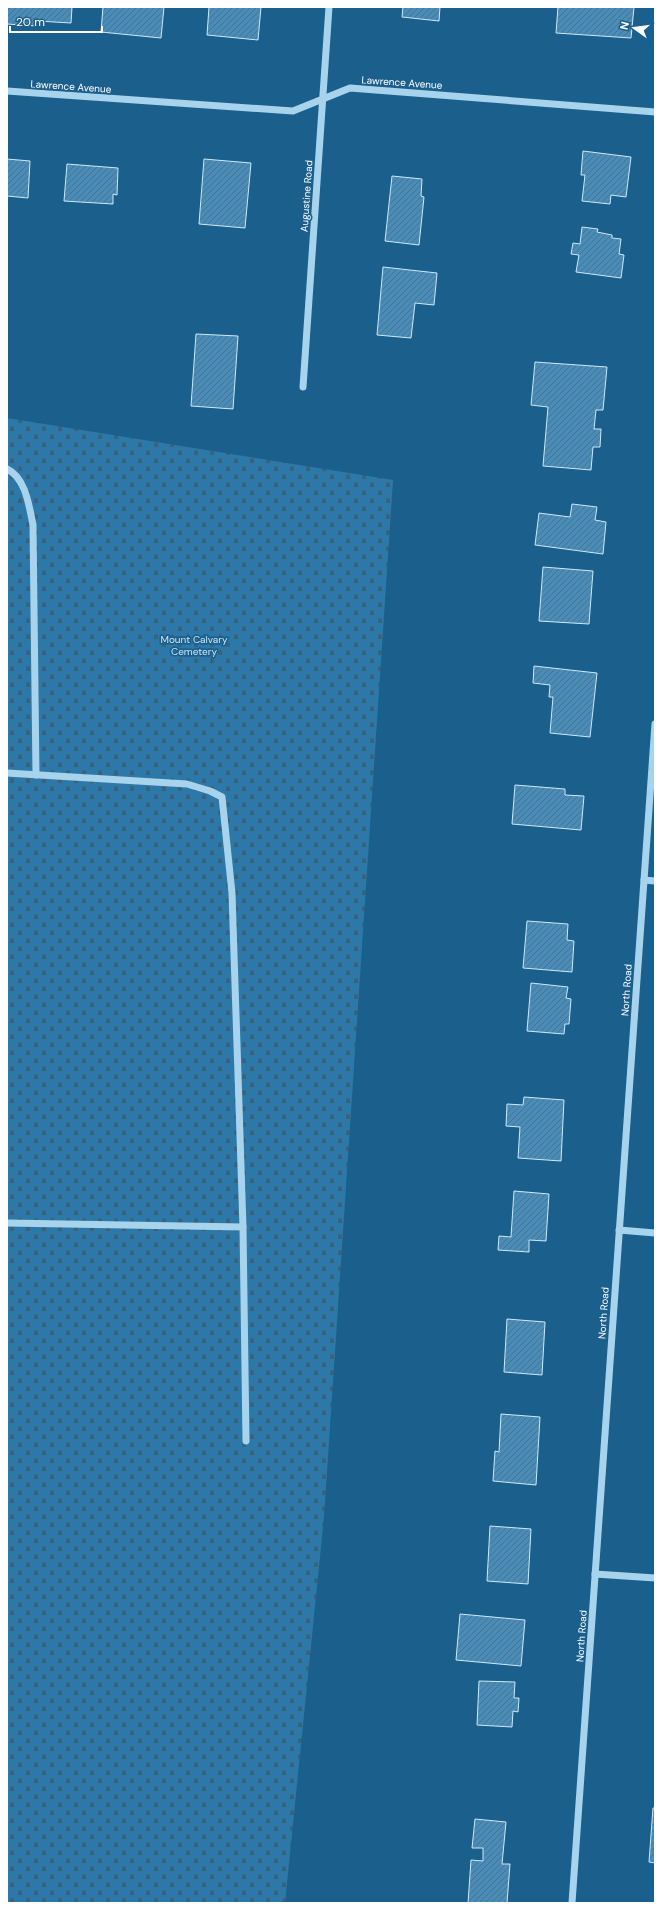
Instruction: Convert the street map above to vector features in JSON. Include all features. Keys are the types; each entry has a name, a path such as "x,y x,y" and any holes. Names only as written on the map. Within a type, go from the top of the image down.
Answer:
{"street":[{"name":"Augustine Road","path":"303,387 329,7"},
{"name":"Lawrence Avenue","path":"7,91 293,111 350,88 655,112"},
{"path":"7,469 14,472 26,494 33,525 36,775"},
{"name":"North Road","path":"572,1903 655,724"},
{"path":"7,773 187,784 210,791 222,798 232,893 243,1227 246,1441"},
{"path":"644,880 655,881"},
{"path":"7,1222 243,1227"},
{"path":"619,1230 655,1233"},
{"path":"595,1574 655,1578"}],"green space":[{"name":"Mount Calvary Cemetery","path":"7,418 393,480 324,1517 285,1903 7,1903"}],"building":[{"path":"7,7 72,7 71,23 37,21 36,26 7,24"},
{"path":"103,7 164,7 161,38 101,32"},
{"path":"209,7 261,7 258,40 207,35"},
{"path":"403,7 440,7 439,21 402,17"},
{"path":"558,7 634,7 631,38 556,33"},
{"path":"583,151 631,157 626,197 611,195 610,204 582,201 585,175 581,175"},
{"path":"7,159 30,161 28,198 7,196"},
{"path":"204,159 251,163 245,228 199,224"},
{"path":"67,164 118,168 117,195 113,194 113,204 64,201"},
{"path":"392,176 422,179 421,196 424,197 419,245 385,241"},
{"path":"582,227 598,229 597,232 612,235 612,238 621,239 619,254 624,255 621,278 576,272 579,255 571,254 573,243 580,244"},
{"path":"383,267 437,273 434,305 415,303 411,338 377,335"},
{"path":"196,334 238,336 233,409 191,406"},
{"path":"535,362 607,367 603,410 596,410 594,429 601,429 600,447 593,447 591,470 543,466 548,407 531,405"},
{"path":"572,504 597,507 595,520 606,522 603,554 535,545 539,513 570,517"},
{"path":"543,567 593,571 589,624 539,621"},
{"path":"534,666 597,673 590,737 550,733 553,697 549,697 550,685 533,683"},
{"path":"515,785 565,789 565,795 584,796 581,830 512,824"},
{"path":"527,921 568,924 567,940 574,941 572,972 523,968"},
{"path":"531,983 568,987 566,998 571,999 569,1024 565,1024 564,1034 527,1031"},
{"path":"524,1097 564,1100 561,1161 518,1158 520,1127 506,1126 507,1104 523,1105"},
{"path":"514,1191 549,1194 546,1241 529,1240 529,1252 498,1250 499,1236 511,1237"},
{"path":"507,1319 545,1322 542,1375 504,1372"},
{"path":"501,1414 540,1417 536,1485 493,1481 495,1451 499,1452"},
{"path":"490,1526 531,1529 528,1584 487,1581"},
{"path":"460,1614 525,1620 521,1666 456,1660"},
{"path":"479,1681 515,1682 514,1698 519,1698 518,1712 513,1711 512,1727 477,1725"},
{"path":"653,1808 655,1808 655,1863 649,1862"},
{"path":"475,1819 506,1822 502,1864 510,1864 507,1903 468,1903 471,1860 483,1861 483,1848 472,1848"}]}
